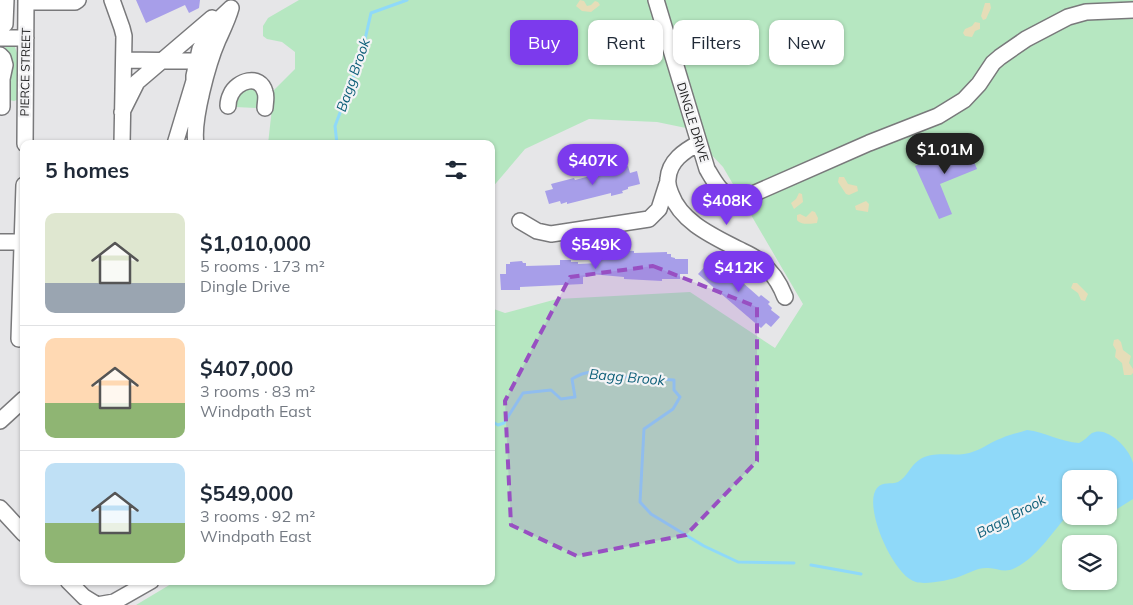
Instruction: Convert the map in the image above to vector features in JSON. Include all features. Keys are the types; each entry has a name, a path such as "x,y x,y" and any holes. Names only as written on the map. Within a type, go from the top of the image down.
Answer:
{"street":[{"path":"26,1 75,2 78,0"},
{"path":"112,0 122,28 124,60 122,140"},
{"name":"DINGLE DRIVE","path":"656,0 707,169 723,192 734,198 746,197 870,143 938,116 964,100 979,84 993,63 1000,57 1026,39 1053,25 1079,13 1133,10"},
{"name":"PIERCE STREET","path":"24,140 26,1"},
{"path":"0,26 5,24 4,4"},
{"path":"122,112 137,82 216,15 234,4"},
{"path":"176,140 194,82 197,61 206,35 234,4"},
{"path":"196,140 194,128 201,96 217,42 234,4"},
{"path":"122,28 128,34 140,60"},
{"path":"0,38 26,38"},
{"path":"0,55 5,65 2,79 1,107 25,108"},
{"path":"124,60 197,61"},
{"path":"228,106 229,97 235,88 242,83 253,80 259,82 264,88 266,95 265,108"},
{"path":"194,82 201,96"},
{"path":"699,143 684,151 672,165 668,176 668,184 674,203 685,217 710,234 757,258 774,274 785,296"},
{"path":"520,221 537,232 551,234 649,219 659,209 668,184"},
{"path":"0,242 20,242"},
{"path":"19,339 20,315"},
{"path":"0,421 20,403"},
{"path":"0,508 20,530"},
{"path":"72,585 84,597 97,605 114,602 144,585"}],"highlighted area":[{"path":"653,266 757,307 757,461 686,535 577,556 511,525 505,401 570,277"}],"green space":[{"path":"299,0 1133,0 1133,605 136,605 169,585 495,585 495,309 505,313 557,299 690,292 775,348 803,304 723,167 686,128 657,122 589,119 525,149 495,184 495,140 268,140 274,90 295,69 295,52 282,42 267,39 263,36 263,26 268,18"},
{"path":"8,44 15,47 18,56 18,96 17,100 14,101 9,100 2,51"},
{"path":"251,87 258,91 259,108 235,107 238,94"}],"sand":[{"path":"580,0 584,1 587,6 595,1 600,5 591,12 582,11 576,6"},
{"path":"985,3 990,3 991,8 986,19 983,20 981,16"},
{"path":"975,22 980,23 980,29 975,31 972,37 965,36 963,33 965,29 972,26"},
{"path":"839,177 844,177 848,184 857,186 858,191 849,195 846,194 838,182"},
{"path":"799,193 802,194 803,202 794,209 791,203"},
{"path":"866,201 869,204 868,212 856,210 855,206"},
{"path":"812,211 815,212 818,218 817,223 798,222 797,215 800,214 806,217"},
{"path":"1073,283 1077,283 1088,294 1085,301 1081,300 1078,293 1071,288"},
{"path":"1118,339 1123,350 1131,356 1129,363 1133,373 1131,375 1124,375 1122,363 1115,357 1116,350 1113,345 1114,340"}],"water":[{"path":"1027,430 1079,443 1092,433 1098,431 1111,435 1123,445 1131,457 1133,463 1133,499 1117,509 1117,470 1062,470 1062,522 1023,564 1011,570 979,569 957,578 932,582 920,583 907,577 890,555 877,524 873,497 877,488 884,484 898,482 916,462 924,457 969,453 1005,437"}],"building":[{"path":"136,0 200,0 199,8 189,13 185,5 146,23"},
{"path":"967,144 977,169 940,184 952,214 939,219 915,166"},
{"path":"628,166 630,173 637,171 640,184 628,187 628,189 622,191 623,193 611,196 611,193 567,204 567,202 561,204 560,201 549,204 545,191 553,189 551,184 574,178 575,180"},
{"path":"621,250 634,251 634,253 667,252 667,254 671,254 671,257 675,259 688,259 688,274 680,274 680,279 662,279 662,281 624,279 624,277 590,274 590,276 583,277 583,284 520,287 520,290 501,290 500,274 506,274 506,264 510,264 510,262 522,261 526,263 526,266 560,265 560,260 571,260 571,262 578,262 578,264 599,263 600,255 616,255 616,252 621,253"},
{"path":"713,258 718,262 723,260 733,269 734,275 759,297 761,295 770,302 768,304 772,308 771,310 780,317 771,327 766,323 761,328 698,274"}],"waterway":[{"name":"Bagg Brook","path":"337,140 335,126 361,57 371,13 407,0"},
{"name":"Bagg Brook","path":"495,423 498,425 504,423 523,393 551,390 561,399 575,397 572,379 585,373 594,372 608,376 674,380 674,390 680,397 673,409 644,429 640,502 651,514 704,546 738,562 794,563"},
{"name":"Bagg Brook","path":"811,565 861,574"}]}
